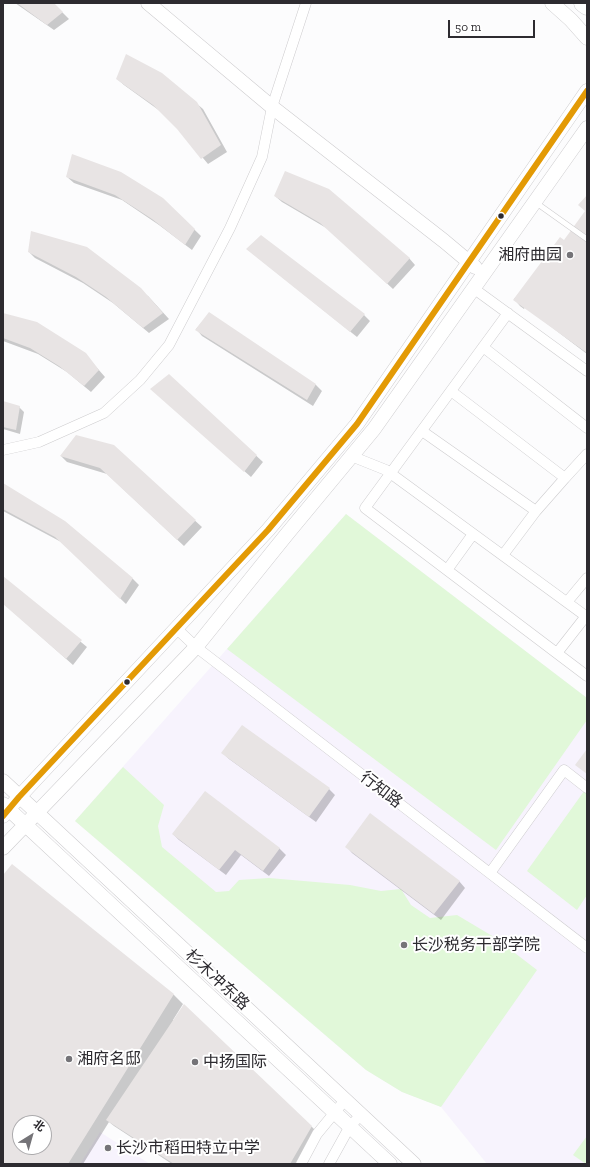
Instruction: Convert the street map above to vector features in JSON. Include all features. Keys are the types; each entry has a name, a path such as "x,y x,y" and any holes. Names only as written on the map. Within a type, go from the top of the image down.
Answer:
{"highway":[{"path":"583,3 587,6"}],"main road":[{"path":"148,3 272,108 483,273"},
{"path":"552,3 571,20 587,38"},
{"path":"5,809 19,797 268,530 357,424 587,91"},
{"path":"3,848 196,647 374,429 587,128"},
{"name":"杉木冲东路","path":"3,782 414,1164"},
{"name":"杉木冲东路","path":"5,809 25,824 390,1164"}],"street":[{"path":"3,450 39,442 104,413 140,380 169,345 230,228 262,157 272,108 306,3"},
{"path":"473,288 587,371"},
{"path":"508,313 365,508 587,676"},
{"path":"483,347 587,428"},
{"path":"451,391 565,478"},
{"path":"422,431 536,511"},
{"path":"503,555 536,511 587,454"},
{"path":"351,456 386,470 587,617 557,653"},
{"path":"447,570 473,534"},
{"path":"567,602 587,578"},
{"name":"行知路","path":"177,629 196,647 587,948"},
{"path":"490,874 564,770 587,788"},
{"path":"301,1164 318,1134 345,1100"},
{"path":"329,1164 350,1126 361,1115"}],"lane":[{"path":"534,201 587,239"}],"shaded area":[{"name":"长沙税务干部学院","path":"346,514 587,698 587,1164 487,1164 441,1107 402,1092 366,1070 75,821"},
{"name":"长沙市稻田特立中学","path":"100,1132 150,1164 80,1164"}],"green space":[{"path":"346,514 587,698 587,720 496,850 227,649"},
{"path":"123,767 164,805 158,826 162,847 216,892 229,891 239,880 269,878 350,885 381,891 401,889 411,905 430,918 457,915 494,937 537,970 441,1107 402,1092 366,1070 75,821"},
{"path":"587,787 587,895 577,910 527,871"},
{"path":"587,1136 587,1164 586,1164 573,1155"}],"building":[{"path":"17,3 54,3 63,12 47,25"},
{"path":"126,54 162,73 197,102 221,145 201,159 177,129 153,105 116,79"},
{"path":"72,154 121,172 163,198 195,229 185,245 152,219 115,195 66,177"},
{"path":"285,171 329,189 410,258 387,284 320,223 274,196"},
{"name":"湘府曲园","path":"587,195 587,353 513,300 560,237 564,240 585,211 578,205"},
{"path":"31,231 87,247 141,288 163,313 143,328 106,297 76,277 28,252"},
{"path":"261,235 365,314 350,332 246,249"},
{"path":"209,312 316,384 307,400 195,330"},
{"path":"3,313 37,322 86,353 99,370 84,386 59,366 30,348 3,338"},
{"path":"169,374 257,455 244,472 150,389"},
{"path":"3,401 20,406 16,430 3,427"},
{"path":"76,435 114,445 196,520 177,540 100,468 60,456"},
{"path":"3,483 65,521 133,578 120,599 55,537 3,509"},
{"path":"3,576 82,640 66,659 3,604"},
{"path":"242,725 330,788 309,817 221,753"},
{"path":"587,749 587,774 575,765"},
{"path":"205,791 280,848 263,871 235,850 219,870 172,834"},
{"path":"370,813 460,881 434,914 345,847"},
{"name":"湘府名邸","path":"12,864 174,994 68,1164 3,1164 3,875"},
{"name":"中扬国际","path":"184,1004 312,1126 290,1164 174,1164 106,1120"}],"transit line":[{"path":"3,816 268,530 357,424 587,91"}],"place":[{"name":"湘府曲园","path":"570,255"},
{"name":"长沙税务干部学院","path":"404,945"},
{"name":"湘府名邸","path":"69,1059"},
{"name":"中扬国际","path":"195,1062"},
{"name":"长沙市稻田特立中学","path":"108,1148"}]}
